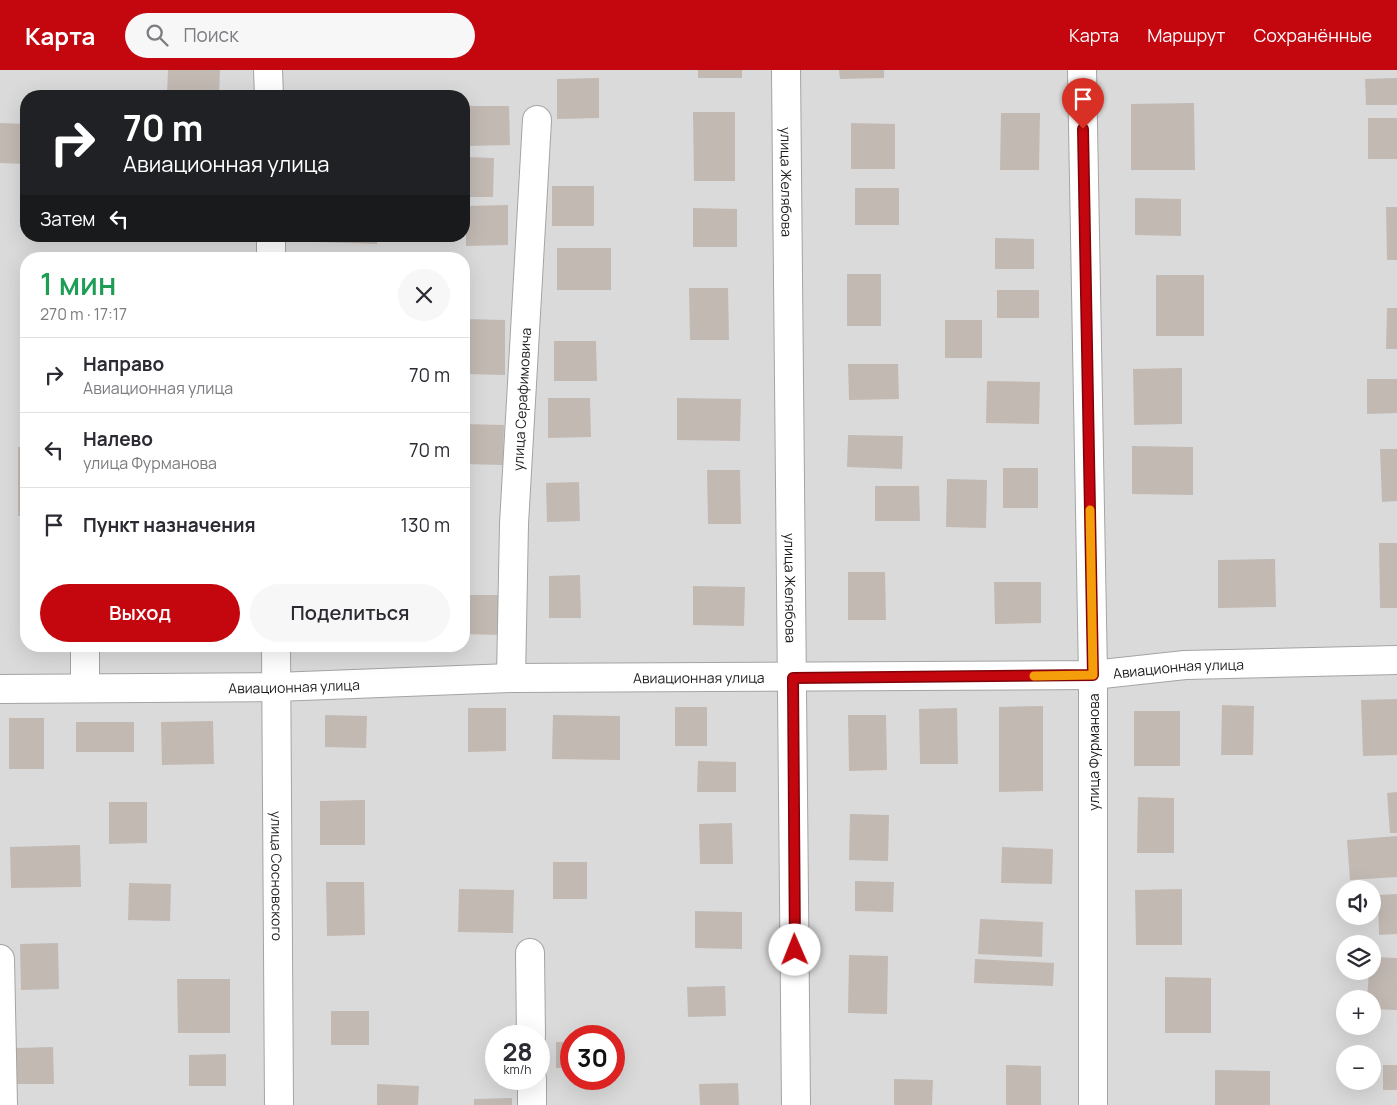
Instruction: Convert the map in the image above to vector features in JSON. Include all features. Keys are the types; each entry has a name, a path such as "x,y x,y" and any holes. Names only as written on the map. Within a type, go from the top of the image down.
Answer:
{"street":[{"path":"268,70 269,90"},
{"name":"улица Желябова","path":"786,70 796,1105"},
{"name":"улица Фурманова","path":"1082,70 1093,675 1094,1105"},
{"name":"улица Серафимовича","path":"511,678 514,524 537,120"},
{"path":"85,652 85,688"},
{"name":"улица Сосновского","path":"276,652 279,1105"},
{"name":"Авиационная улица","path":"0,689 276,687 511,678 1093,675 1185,665 1397,660"},
{"path":"530,953 531,1025"},
{"path":"0,959 3,1105"},
{"path":"532,1090 532,1105"}],"shaded area":[{"path":"0,70 1397,70 1397,1105 0,1105"}],"building":[{"path":"168,70 220,70 219,90 167,90"},
{"path":"698,70 742,70 742,78 698,78"},
{"path":"839,70 884,70 884,78 840,79"},
{"path":"599,78 599,118 557,119 557,79"},
{"path":"1397,78 1397,105 1366,105 1365,79"},
{"path":"1194,103 1195,170 1131,170 1131,104"},
{"path":"470,106 509,106 510,145 470,146"},
{"path":"693,112 735,112 735,181 694,181"},
{"path":"1001,113 1040,113 1039,170 1000,170"},
{"path":"1368,118 1397,118 1397,159 1368,159"},
{"path":"0,123 20,124 20,164 0,163"},
{"path":"851,123 895,124 895,169 851,169"},
{"path":"470,157 494,158 493,197 470,197"},
{"path":"552,186 594,186 594,226 552,226"},
{"path":"855,188 899,188 899,225 855,225"},
{"path":"1135,198 1181,199 1181,236 1135,235"},
{"path":"508,205 508,245 466,246 466,242 470,242 470,206"},
{"path":"1386,207 1397,207 1397,260 1387,260"},
{"path":"693,208 737,209 737,247 693,247"},
{"path":"995,238 1034,239 1034,269 995,269"},
{"path":"316,242 377,242 377,244"},
{"path":"557,248 611,248 611,290 557,290"},
{"path":"847,274 881,274 881,326 847,326"},
{"path":"1156,275 1204,275 1204,336 1156,336"},
{"path":"689,288 728,288 729,340 690,340"},
{"path":"997,290 1039,290 1039,318 997,318"},
{"path":"1387,308 1397,308 1397,349 1386,349"},
{"path":"470,319 505,320 505,375 470,374"},
{"path":"945,320 982,320 982,358 945,358"},
{"path":"554,341 596,341 597,381 554,381"},
{"path":"848,364 898,364 899,399 849,400"},
{"path":"1182,368 1182,424 1134,425 1133,369"},
{"path":"1367,379 1397,379 1397,413 1367,414"},
{"path":"987,381 1040,382 1039,424 986,423"},
{"path":"548,398 590,398 591,437 548,438"},
{"path":"677,398 741,399 740,441 677,440"},
{"path":"470,424 504,425 503,465 470,464"},
{"path":"848,435 903,436 902,469 847,467"},
{"path":"1132,446 1193,447 1193,495 1132,494"},
{"path":"18,447 20,447 20,516 18,516"},
{"path":"1380,449 1397,449 1397,501 1382,502"},
{"path":"1003,468 1038,468 1038,508 1003,508"},
{"path":"707,470 740,470 741,524 708,524"},
{"path":"947,479 987,480 986,528 946,527"},
{"path":"579,482 580,521 547,522 546,483"},
{"path":"875,486 919,486 920,521 875,521"},
{"path":"1379,543 1397,543 1397,608 1380,608"},
{"path":"1275,559 1276,607 1218,608 1218,560"},
{"path":"848,572 885,572 886,620 848,620"},
{"path":"580,575 581,618 549,618 549,576"},
{"path":"994,582 1041,582 1041,623 995,624"},
{"path":"693,586 745,587 744,626 693,625"},
{"path":"470,595 500,595 500,635 470,634"},
{"path":"1397,699 1397,755 1363,756 1361,700"},
{"path":"1222,705 1254,706 1253,755 1221,755"},
{"path":"1043,706 1043,791 999,792 999,707"},
{"path":"675,707 707,707 707,746 675,746"},
{"path":"468,708 506,708 506,751 468,752"},
{"path":"957,708 958,764 920,764 919,709"},
{"path":"1134,711 1180,711 1180,766 1134,766"},
{"path":"325,715 367,716 366,748 325,747"},
{"path":"553,715 620,716 620,760 552,759"},
{"path":"848,715 886,715 887,770 849,771"},
{"path":"9,718 44,718 44,769 9,769"},
{"path":"213,721 214,764 162,765 161,722"},
{"path":"76,722 134,722 134,752 76,752"},
{"path":"698,761 736,762 736,792 697,792"},
{"path":"1397,792 1397,833 1390,833 1387,793"},
{"path":"1138,797 1174,798 1174,853 1137,853"},
{"path":"365,800 365,845 320,845 320,801"},
{"path":"109,802 147,802 147,843 109,844"},
{"path":"850,814 889,815 888,861 849,860"},
{"path":"732,823 733,864 700,864 699,824"},
{"path":"1397,836 1397,877 1350,880 1347,840"},
{"path":"80,845 81,887 11,888 10,847"},
{"path":"1002,847 1053,849 1052,884 1001,883"},
{"path":"553,862 587,862 587,899 553,899"},
{"path":"855,881 894,882 893,912 855,911"},
{"path":"326,882 364,882 365,935 327,936"},
{"path":"129,883 171,884 170,921 128,920"},
{"path":"459,889 514,890 513,933 458,932"},
{"path":"1182,889 1182,945 1136,945 1135,890"},
{"path":"1397,894 1397,934 1379,935 1379,925 1381,925 1381,895"},
{"path":"695,911 742,912 742,949 695,948"},
{"path":"980,919 1043,922 1042,957 978,954"},
{"path":"58,943 59,989 21,990 20,944"},
{"path":"849,955 888,956 887,1014 848,1013"},
{"path":"1381,957 1397,958 1397,1010 1381,1009 1381,990 1368,990 1368,980 1381,980"},
{"path":"975,959 1054,963 1053,986 974,983"},
{"path":"1165,977 1211,978 1211,1033 1165,1033"},
{"path":"177,979 230,979 230,1033 178,1033"},
{"path":"725,986 726,1016 688,1017 687,987"},
{"path":"331,1011 369,1011 369,1045 331,1045"},
{"path":"556,1042 560,1042 560,1068 556,1068"},
{"path":"53,1047 54,1084 16,1084 15,1048"},
{"path":"226,1054 226,1086 189,1086 189,1055"},
{"path":"1006,1065 1041,1066 1041,1105 1006,1105"},
{"path":"1383,1065 1397,1065 1397,1090 1383,1090"},
{"path":"1215,1070 1270,1071 1270,1105 1215,1105"},
{"path":"894,1079 933,1080 932,1105 894,1105"},
{"path":"738,1083 739,1105 700,1105 699,1084"},
{"path":"377,1084 419,1086 418,1105 377,1105"},
{"path":"512,1098 512,1105 474,1105 474,1099"}],"slow traffic":[{"path":"1034,676 1093,675 1090,510"}],"route":[{"path":"795,950 793,678 1093,675 1083,129"}]}
